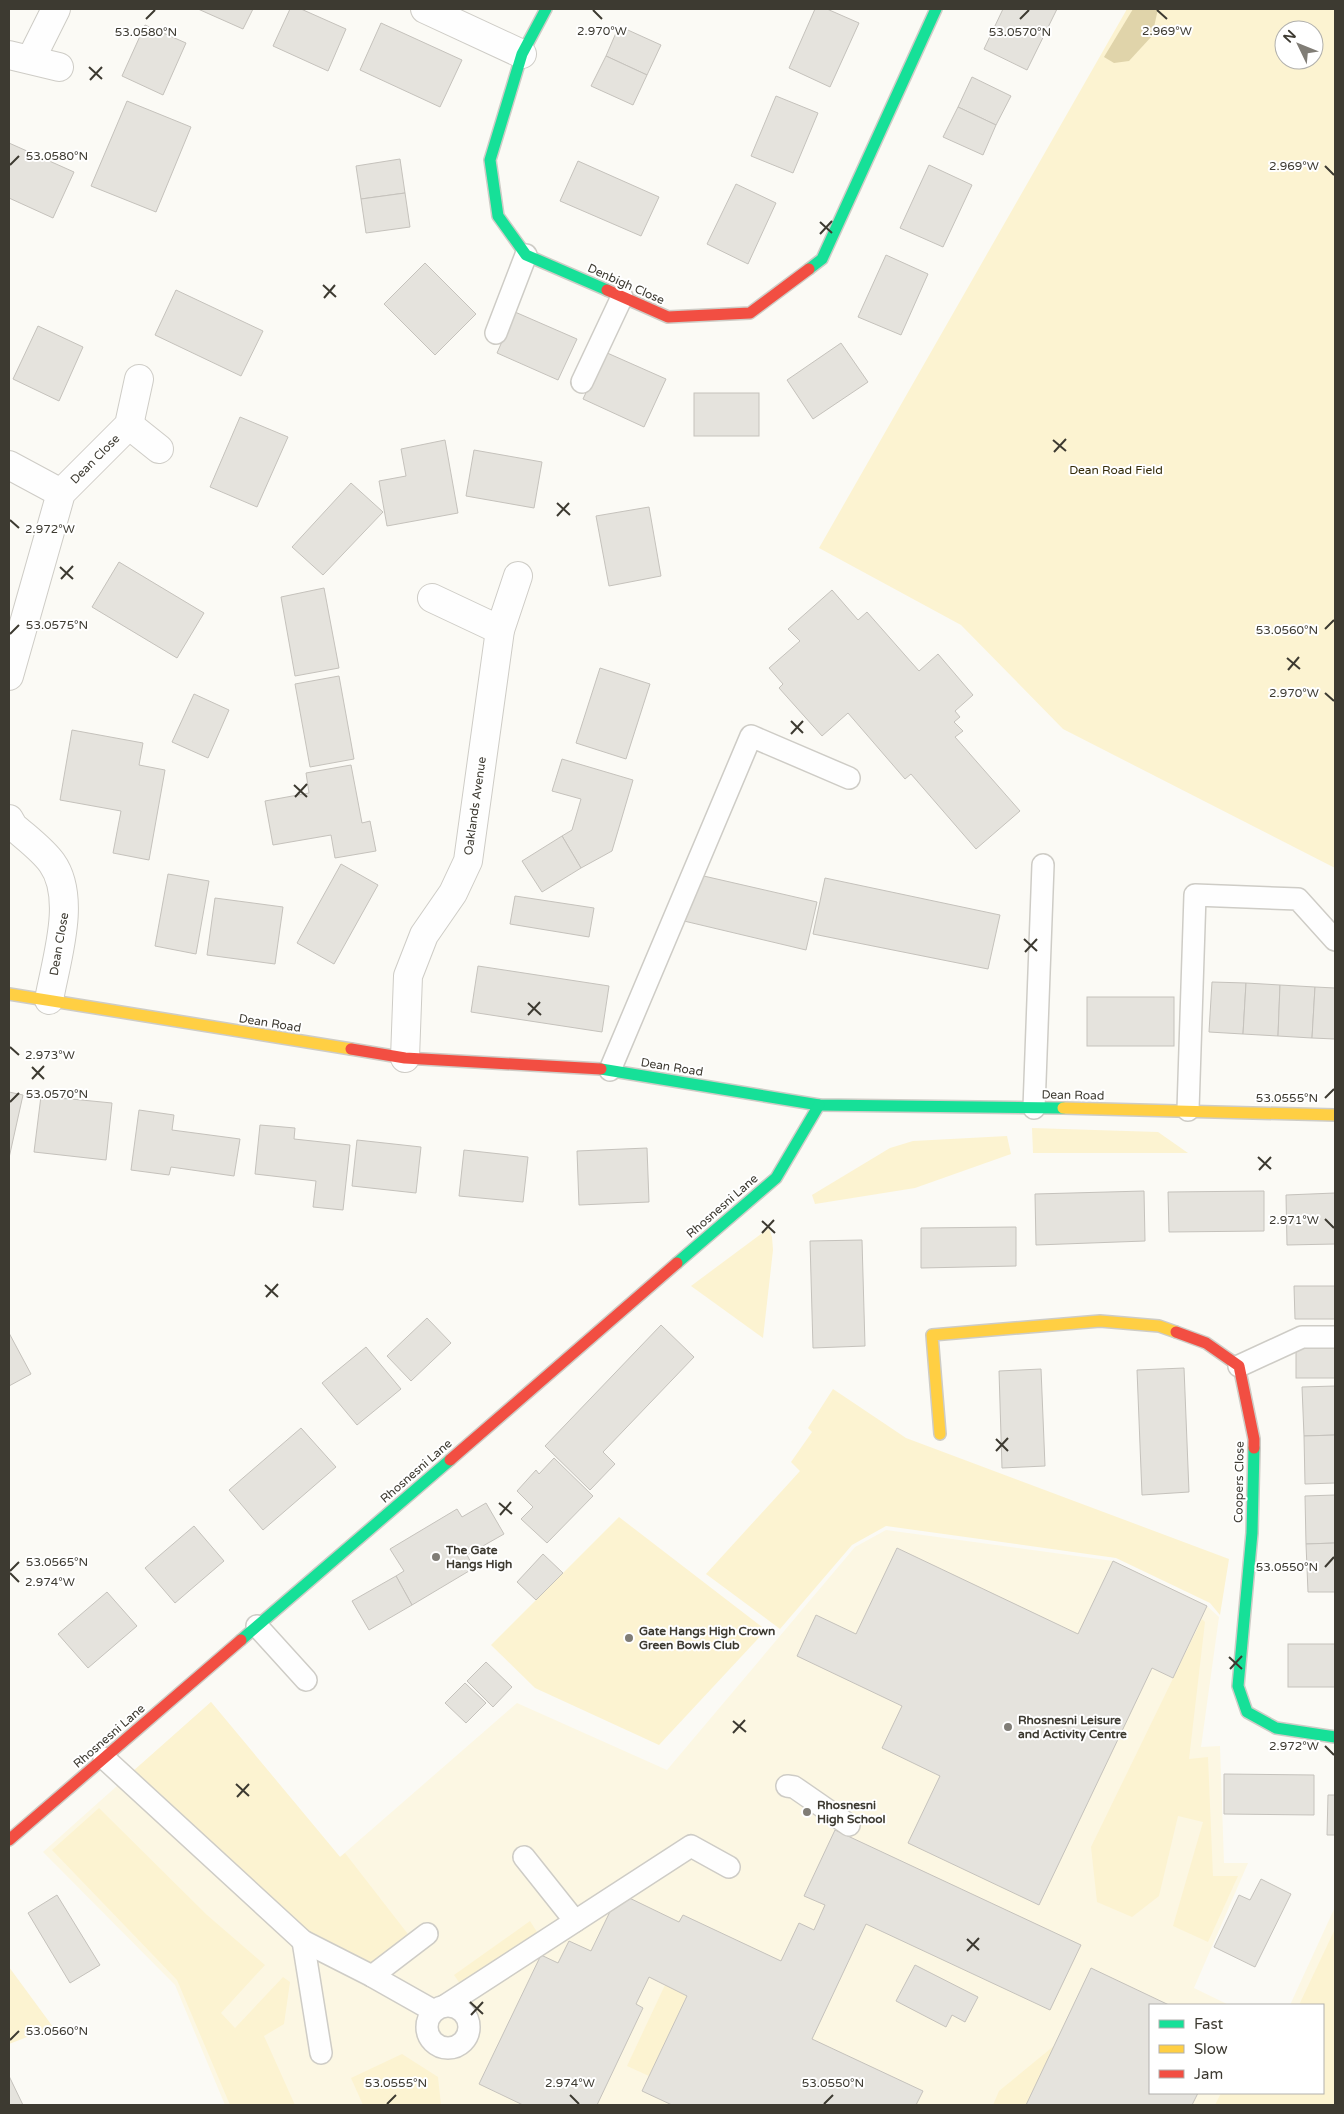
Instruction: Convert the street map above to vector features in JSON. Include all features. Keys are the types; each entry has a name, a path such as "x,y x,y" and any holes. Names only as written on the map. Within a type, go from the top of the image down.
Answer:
{"street":[{"path":"56,9 20,57 59,67"},
{"path":"425,9 522,54"},
{"path":"526,255 498,216 490,160 522,54 546,9"},
{"name":"Denbigh Close","path":"526,255 668,317 750,313 822,259 936,9"},
{"name":"Dean Close","path":"9,676 61,493 129,425 139,379"},
{"name":"Dean Close","path":"129,425 159,449"},
{"name":"Dean Close","path":"9,465 61,493"},
{"name":"Oaklands Avenue","path":"405,1058 408,976 424,935 453,893 468,861 500,630 518,576"},
{"path":"432,598 500,630"},
{"name":"Dean Close","path":"9,819 13,826 52,862 62,882 65,909 48,1000"},
{"name":"Dean Road","path":"9,994 405,1058 610,1070 819,1105 1188,1110 1335,1116"},
{"name":"Rhosnesni Lane","path":"9,1840 776,1178 819,1105"},
{"path":"940,1434 932,1335 1100,1321 1159,1326 1206,1343 1238,1366"},
{"name":"Coopers Close","path":"1238,1366 1254,1439 1252,1533 1238,1686 1247,1712 1276,1728 1335,1737"}],"lane":[{"path":"496,333 526,255"},
{"path":"582,382 622,297"},
{"path":"610,1070 752,736 849,778"},
{"path":"1034,1108 1043,865"},
{"path":"1188,1110 1195,895 1298,899 1335,940"},
{"path":"1238,1366 1302,1337 1335,1337"},
{"path":"257,1626 306,1680"},
{"path":"104,1758 303,1942 440,2008 691,1846 729,1867"},
{"path":"787,1786 794,1787 849,1825"},
{"path":"524,1857 576,1921"},
{"path":"372,1976 427,1934"},
{"path":"303,1942 321,2053"}],"shaded area":[{"path":"1133,9 1158,9 1152,36 1129,61 1114,63 1104,57"},
{"name":"Rhosnesni High School","path":"886,1530 1113,1561 1207,1606 1219,1617 1201,1747 1220,1746 1224,1863 1248,1863 1194,1988 1227,2004 1149,2004 1149,2094 1324,2094 1324,2004 1290,2004 1335,1907 1335,2105 225,2105 175,1985 43,1852 211,1702 340,1857 517,1703 667,1770 855,1547"}],"green space":[{"name":"Dean Road Field","path":"1127,9 1335,9 1335,868 1063,729 961,625 819,548"},
{"path":"1032,1128 1158,1132 1188,1153 1033,1153"},
{"path":"1007,1136 1011,1154 915,1188 815,1204 812,1195 890,1148 913,1141"},
{"path":"769,1228 773,1250 763,1338 691,1286"},
{"path":"833,1389 906,1438 1229,1559 1220,1615 1210,1603 1116,1558 886,1526 852,1545 780,1629 706,1574 800,1471 791,1462 812,1432 808,1428"},
{"name":"Gate Hangs High Crown Green Bowls Club","path":"619,1517 766,1630 659,1745 535,1688 491,1645"},
{"path":"1202,1619 1205,1622 1189,1759 1208,1757 1213,1876 1238,1876 1208,1942 1173,1926 1203,1822 1178,1816 1159,1896 1132,1917 1097,1902 1091,1847"},
{"path":"211,1702 340,1857 345,1853 411,1938 380,1960 371,1963 356,1960 319,1938 274,1905 132,1772"},
{"path":"99,1808 207,1915 265,1965 221,2013 235,2028 283,1977 290,1982 284,2024 264,2036 295,2105 230,2105 177,1980 52,1850"},
{"path":"530,1921 537,1932 461,1985 454,1975"},
{"path":"1335,1929 1335,2105 1215,2105 1220,2094 1324,2094 1324,2004 1299,2004"},
{"path":"9,1967 53,2027 9,2044"},
{"path":"665,1985 687,1996 649,2076 627,2066"},
{"path":"1055,2045 1026,2105 993,2105 999,2091"},
{"path":"402,2054 438,2077 441,2105 363,2105 351,2078"}],"building":[{"path":"198,9 253,9 243,29"},
{"path":"290,9 301,9 346,29 328,71 273,46"},
{"path":"815,9 827,9 859,23 830,87 789,68"},
{"path":"1003,9 1057,9 1027,70 984,49"},
{"path":"381,23 462,60 440,107 360,70"},
{"path":"145,25 186,43 163,95 122,76"},
{"path":"619,26 661,45 647,75 606,56"},
{"path":"606,56 647,75 633,105 591,86"},
{"path":"972,77 1011,96 996,125 958,107"},
{"path":"776,96 818,113 793,173 751,156"},
{"path":"127,101 191,127 156,212 91,186"},
{"path":"958,107 996,125 983,155 943,137"},
{"path":"9,143 74,172 53,218 9,198"},
{"path":"400,159 405,193 361,199 356,166"},
{"path":"578,161 659,197 641,236 560,201"},
{"path":"929,165 972,185 943,247 900,228"},
{"path":"736,184 776,203 748,264 707,244"},
{"path":"405,193 410,227 366,233 361,199"},
{"path":"886,255 928,274 901,335 858,317"},
{"path":"425,263 476,314 435,355 384,304"},
{"path":"176,290 263,331 241,376 155,335"},
{"path":"515,312 577,339 558,380 497,353"},
{"path":"38,326 83,347 59,401 13,379"},
{"path":"841,343 868,382 813,419 787,380"},
{"path":"605,352 666,379 644,427 583,399"},
{"path":"694,393 759,393 759,436 694,436"},
{"path":"240,417 288,437 257,507 210,487"},
{"path":"445,440 458,513 387,526 379,481 406,476 401,449"},
{"path":"474,450 542,462 534,508 466,496"},
{"path":"351,483 383,512 323,575 292,547"},
{"path":"649,507 661,576 609,586 596,516"},
{"path":"119,562 204,613 177,658 92,607"},
{"path":"324,588 339,668 295,676 281,597"},
{"path":"832,590 858,620 867,612 919,671 938,654 973,695 955,711 960,717 954,722 963,731 955,737 1020,811 976,849 911,774 905,779 848,713 822,736 779,688 783,684 769,668 800,641 788,629"},
{"path":"600,668 650,684 626,759 576,743"},
{"path":"339,676 354,759 310,767 295,684"},
{"path":"194,694 229,710 208,758 172,742"},
{"path":"72,730 143,743 139,765 165,770 149,860 113,853 121,811 60,800"},
{"path":"562,759 633,780 612,851 581,868 562,836 572,830 581,799 552,791"},
{"path":"351,765 362,823 370,821 376,851 335,858 331,835 273,845 265,801 309,793 306,773"},
{"path":"562,836 581,868 542,892 522,861"},
{"path":"341,864 378,885 334,964 297,943"},
{"path":"168,874 209,881 196,954 155,946"},
{"path":"695,874 817,902 806,950 684,921"},
{"path":"825,878 1000,915 988,969 813,934"},
{"path":"515,896 594,908 589,937 510,924"},
{"path":"215,898 283,907 275,964 207,955"},
{"path":"478,966 609,986 602,1032 471,1012"},
{"path":"1212,982 1246,983 1243,1034 1209,1032"},
{"path":"1246,983 1280,985 1278,1036 1243,1034"},
{"path":"1280,985 1315,987 1312,1038 1278,1036"},
{"path":"1315,987 1335,988 1335,1039 1312,1038"},
{"path":"1087,997 1174,997 1174,1046 1087,1046"},
{"path":"9,1092 23,1095 9,1158"},
{"path":"41,1096 112,1103 106,1160 34,1152"},
{"path":"139,1110 174,1115 172,1130 240,1139 234,1176 171,1167 169,1175 131,1170"},
{"path":"260,1125 295,1128 294,1139 350,1145 343,1210 313,1207 316,1181 255,1174"},
{"path":"357,1140 421,1147 416,1193 352,1186"},
{"path":"647,1148 649,1202 579,1205 577,1151"},
{"path":"464,1150 528,1157 523,1202 459,1196"},
{"path":"1144,1191 1145,1241 1036,1245 1035,1194"},
{"path":"1264,1191 1264,1231 1169,1232 1168,1192"},
{"path":"1335,1193 1335,1244 1287,1245 1286,1195"},
{"path":"1016,1227 1016,1266 921,1268 921,1228"},
{"path":"862,1240 865,1346 813,1348 810,1241"},
{"path":"1294,1286 1335,1286 1335,1319 1295,1319"},
{"path":"427,1318 451,1343 411,1381 387,1356"},
{"path":"661,1325 694,1357 603,1452 615,1464 590,1490 545,1446"},
{"path":"9,1333 31,1374 9,1386"},
{"path":"1296,1344 1335,1344 1335,1378 1296,1378"},
{"path":"366,1347 401,1389 357,1425 322,1383"},
{"path":"1184,1368 1189,1492 1142,1495 1137,1370"},
{"path":"1041,1369 1045,1466 1002,1468 999,1371"},
{"path":"1335,1386 1335,1435 1304,1436 1302,1387"},
{"path":"301,1428 336,1467 263,1530 229,1490"},
{"path":"1335,1435 1335,1483 1305,1484 1304,1436"},
{"path":"554,1458 593,1496 547,1543 521,1519 533,1507 517,1491 536,1470 539,1474"},
{"path":"1335,1495 1335,1543 1306,1544 1305,1496"},
{"path":"486,1503 504,1534 467,1555 474,1568 412,1605 396,1576 404,1571 390,1549 457,1509 462,1517"},
{"path":"194,1526 224,1561 175,1603 145,1568"},
{"path":"1335,1543 1335,1592 1308,1592 1306,1544"},
{"name":"Rhosnesni Leisure and Activity Centre","path":"897,1548 1078,1634 1113,1561 1207,1606 1173,1678 1152,1668 1039,1905 908,1843 940,1776 882,1748 902,1706 797,1656 816,1615 856,1634"},
{"path":"543,1554 563,1573 536,1600 517,1582"},
{"path":"396,1576 412,1605 369,1630 352,1601"},
{"path":"107,1592 137,1626 88,1668 58,1634"},
{"path":"1288,1644 1335,1644 1335,1687 1288,1687"},
{"path":"486,1662 512,1687 493,1707 467,1681"},
{"path":"465,1683 486,1703 466,1723 445,1703"},
{"path":"1224,1774 1314,1775 1314,1815 1224,1814"},
{"path":"1328,1795 1335,1795 1335,1835 1327,1835"},
{"path":"835,1830 1081,1945 1050,2010 866,1924 812,2039 923,2091 916,2105 672,2105 642,2091 687,1996 649,1977 636,2004 643,2008 597,2105 523,2105 479,2084 541,1955 558,1963 569,1941 591,1951 619,1893 679,1922 683,1915 781,1961 799,1923 814,1930 825,1905 804,1896"},
{"path":"1261,1879 1291,1894 1255,1967 1214,1947 1239,1895 1250,1900"},
{"path":"57,1895 100,1965 70,1983 28,1913"},
{"path":"915,1965 978,1997 965,2022 952,2015 946,2027 896,2001"},
{"path":"1091,1968 1167,2004 1149,2004 1149,2094 1198,2094 1192,2105 1026,2105"},
{"path":"9,2076 23,2105 9,2105"}],"traffic: fast":[{"path":"546,9 522,54 490,160 498,216 526,255 607,290"},
{"path":"809,269 822,259 936,9"},
{"path":"601,1069 819,1105 1063,1108"},
{"path":"677,1263 776,1178 819,1105"},
{"path":"1254,1448 1252,1533 1238,1686 1247,1712 1276,1728 1335,1737"},
{"path":"241,1640 450,1460"}],"traffic: slow":[{"path":"9,994 351,1049"},
{"path":"1063,1108 1335,1115"},
{"path":"940,1434 932,1335 1100,1321 1159,1326 1176,1332"}],"traffic: jam":[{"path":"607,290 668,317 750,313 809,269"},
{"path":"351,1049 405,1058 601,1069"},
{"path":"450,1460 677,1263"},
{"path":"1176,1332 1206,1343 1239,1366 1254,1439 1254,1448"},
{"path":"9,1840 241,1640"}],"place":[{"name":"The Gate Hangs High","path":"436,1557"},
{"name":"Gate Hangs High Crown Green Bowls Club","path":"629,1638"},
{"name":"Rhosnesni Leisure and Activity Centre","path":"1008,1727"},
{"name":"Rhosnesni High School","path":"807,1812"}]}
